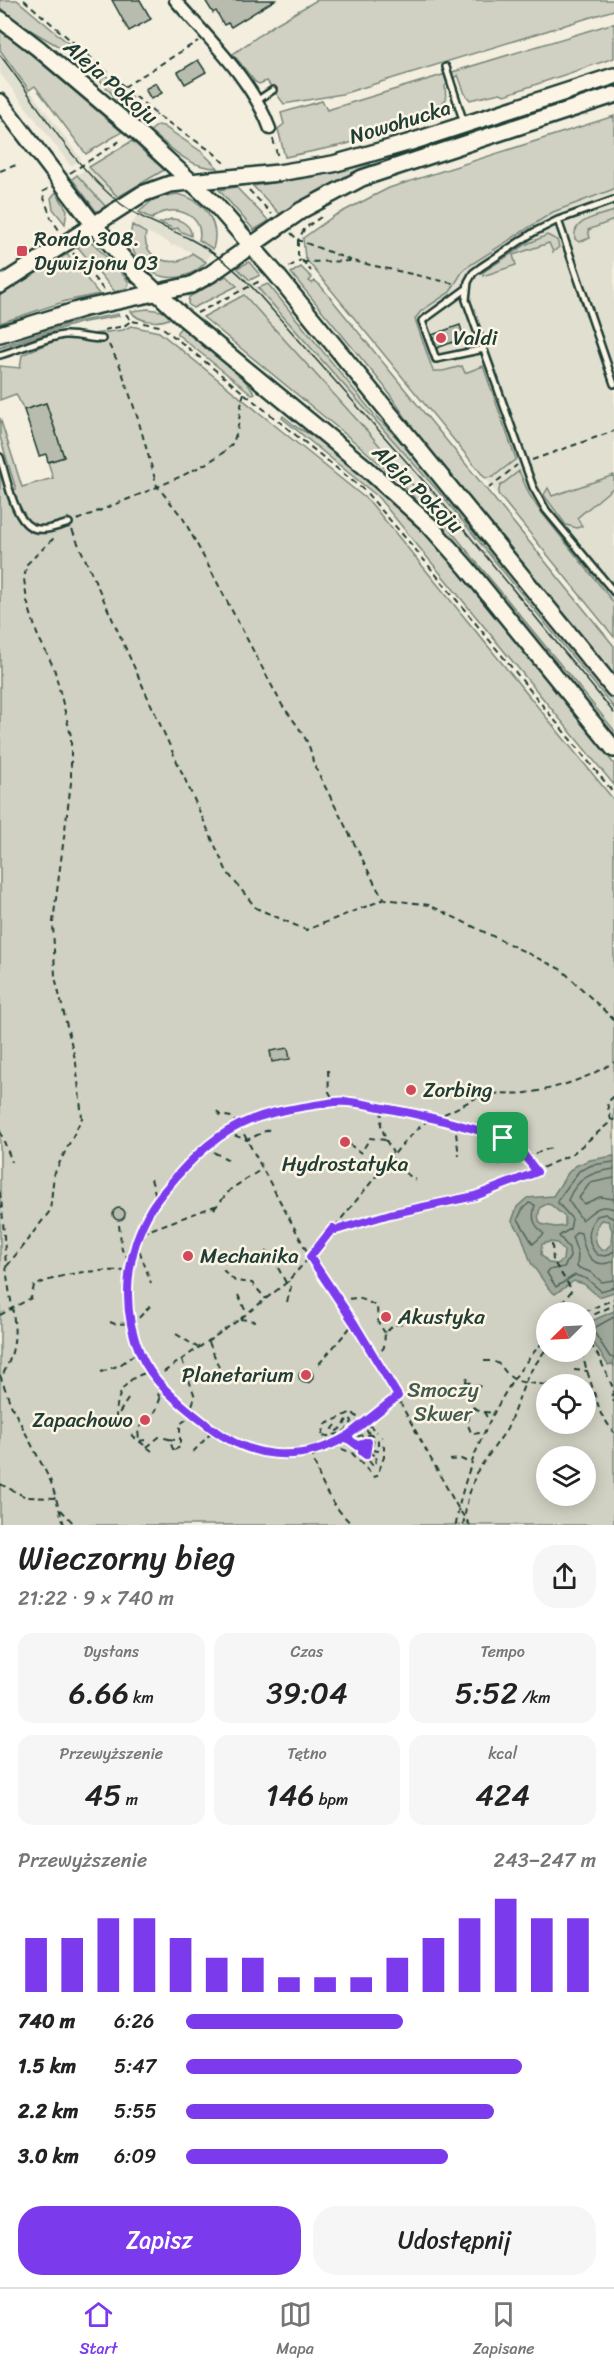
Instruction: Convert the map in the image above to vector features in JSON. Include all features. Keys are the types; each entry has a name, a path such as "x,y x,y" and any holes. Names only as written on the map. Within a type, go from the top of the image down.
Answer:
{"main road":[{"name":"Aleja Pokoju","path":"0,19 70,74 192,181 251,246 614,688"},
{"name":"Nowohucka","path":"94,225 148,191 170,184 278,173 333,164 464,125 614,76"},
{"name":"Nowohucka","path":"158,293 198,282 302,210 362,178 614,95"},
{"path":"0,102 94,225 0,285"},
{"name":"Aleja Pokoju","path":"94,225 131,267 185,319 374,474 429,525 467,568 614,749"},
{"path":"0,334 81,309 158,293"}],"street":[{"path":"174,0 207,36 258,100 272,134"}],"lane":[{"path":"446,68 464,125"},
{"path":"258,100 273,90"},
{"path":"614,200 558,220 534,232 473,273 466,289 466,300 533,487 546,510 614,592"},
{"path":"558,220 614,384"},
{"path":"466,289 422,321 436,359 484,350"},
{"path":"0,355 63,335 81,335 91,339 102,339"},
{"path":"0,457 20,518 32,528 47,529 69,524"}],"path":[{"path":"24,0 157,115 214,153 230,170"},
{"path":"124,87 207,36"},
{"path":"144,125 157,115"},
{"path":"180,130 184,125"},
{"path":"272,134 280,158"},
{"path":"74,170 127,137"},
{"path":"0,171 19,164"},
{"path":"52,186 42,192 48,211 60,231"},
{"path":"248,189 275,218"},
{"path":"290,232 297,240 352,261 457,284 466,289"},
{"path":"297,240 302,261 311,271"},
{"path":"72,250 78,261 107,293"},
{"path":"287,268 302,261 352,261"},
{"path":"198,312 264,279"},
{"path":"124,312 131,321 160,326 336,467 379,506 614,793"},
{"path":"103,330 124,327 131,321"},
{"path":"102,339 110,347 120,366 157,486 183,518 282,705 303,732 312,752 313,763 378,890 385,899"},
{"path":"7,1266 50,1211 54,1174 82,1118 76,1063 55,977 53,943 53,922 71,783 71,736 54,668 37,634 27,601 24,579 27,564 69,524 190,472 229,449 238,425 244,393"},
{"path":"529,460 614,431"},
{"path":"489,488 518,465"},
{"path":"69,524 227,872 256,908 306,930 385,899 429,905 561,970 614,1020"},
{"path":"155,1378 209,1342 287,1282 394,1154 423,1124 484,1095 526,1093 556,1086 614,1062"},
{"path":"327,1070 329,1092 335,1102"},
{"path":"333,1228 336,1230 390,1214 475,1196 537,1172 572,1154 613,1120 607,1103 614,1096"},
{"path":"398,1396 346,1437 332,1445 312,1452 283,1455 236,1444 190,1411 155,1378 139,1351 130,1323 128,1297 131,1262 142,1229 157,1200 206,1145 225,1132 271,1113 335,1102 434,1117 503,1138 517,1146 537,1172"},
{"path":"382,1108 381,1125 394,1154"},
{"path":"217,1111 220,1115 232,1117 239,1126 310,1257 376,1359 458,1508 470,1525"},
{"path":"497,1121 503,1138 499,1148 500,1165"},
{"path":"458,1123 456,1133 459,1156"},
{"path":"225,1132 247,1140 272,1128"},
{"path":"0,1131 12,1162"},
{"path":"349,1144 361,1153 370,1138 386,1140"},
{"path":"206,1145 215,1153 231,1161"},
{"path":"525,1157 551,1148"},
{"path":"392,1158 402,1171 416,1180"},
{"path":"214,1209 231,1189 262,1169"},
{"path":"151,1179 157,1200"},
{"path":"0,1192 16,1327 12,1356 1,1376 11,1405 51,1482 64,1525"},
{"path":"142,1229 147,1231 215,1206 218,1207"},
{"path":"119,1225 122,1250 131,1262"},
{"path":"138,1239 151,1283"},
{"path":"552,1244 553,1261 572,1290 563,1301"},
{"path":"266,1251 291,1287 287,1302"},
{"path":"0,1316 31,1299 34,1286 65,1274 93,1270 130,1271"},
{"path":"223,1270 236,1281 252,1283 266,1299"},
{"path":"238,1295 247,1314"},
{"path":"338,1302 351,1296 364,1298 376,1307 378,1322 385,1333 384,1347 376,1359"},
{"path":"596,1307 614,1299"},
{"path":"596,1314 614,1305"},
{"path":"110,1322 134,1323 150,1306"},
{"path":"240,1319 255,1321"},
{"path":"385,1333 394,1325 413,1321"},
{"path":"319,1364 354,1323"},
{"path":"176,1334 200,1348"},
{"path":"209,1342 219,1370"},
{"path":"101,1372 120,1365 139,1351"},
{"path":"456,1525 470,1463 513,1380 536,1351"},
{"path":"596,1352 614,1391 611,1396 614,1402"},
{"path":"182,1360 195,1397 190,1411"},
{"path":"484,1362 494,1361 499,1364 513,1380 536,1384"},
{"path":"463,1525 476,1473 514,1416 524,1382 536,1361"},
{"path":"585,1362 589,1374"},
{"path":"574,1370 588,1371"},
{"path":"128,1399 116,1418 122,1392 128,1381 138,1374 151,1372"},
{"path":"467,1377 466,1389 474,1408 495,1413"},
{"path":"465,1382 482,1387"},
{"path":"160,1384 157,1391 160,1399"},
{"path":"139,1441 138,1429 156,1410 164,1388"},
{"path":"596,1400 601,1414 614,1433"},
{"path":"474,1408 467,1419 471,1432 472,1434 486,1432"},
{"path":"352,1421 350,1427 339,1434 321,1437 326,1424 352,1412 359,1419"},
{"path":"484,1412 490,1423"},
{"path":"174,1450 180,1447 180,1424 194,1414"},
{"path":"336,1425 332,1430 337,1431 350,1418 352,1421 359,1419"},
{"path":"358,1427 356,1424 359,1419"},
{"path":"372,1452 374,1437 366,1428 369,1425 377,1432"},
{"path":"193,1452 214,1430"},
{"path":"355,1437 369,1434"},
{"path":"131,1435 152,1451"},
{"path":"147,1447 159,1437 180,1441"},
{"path":"346,1437 358,1446 365,1442 362,1452 366,1455 378,1451 378,1438 382,1437"},
{"path":"169,1439 176,1454"},
{"path":"139,1441 146,1440"},
{"path":"332,1445 352,1453 374,1477 377,1476 384,1457 384,1446 379,1445"},
{"path":"312,1452 318,1476 329,1498 353,1525"},
{"path":"369,1461 373,1466 375,1465 378,1455 372,1452"},
{"path":"450,1460 461,1459 470,1463"},
{"path":"0,1484 26,1497 56,1498"},
{"path":"60,1508 75,1525"}],"shaded area":[{"path":"0,50 81,159 71,166 0,73"},
{"path":"614,116 614,637 305,258 303,238 334,216 389,188"},
{"path":"89,167 118,197 106,207 77,175"},
{"path":"139,212 174,229 177,227 180,231 213,249 206,262 189,251 175,245 171,246 170,243 132,225"},
{"path":"237,268 258,288 438,491 614,708 614,730 396,465 226,276"}],"green space":[{"path":"0,0 17,0 68,43 63,49 20,24 0,10"},
{"path":"317,0 614,0 614,10 342,94 284,104 267,81 259,84 255,82 233,54 274,25"},
{"path":"614,23 614,58 505,95 500,93 470,100 465,94 458,75 445,86 446,100 443,102 443,108 412,121 411,125 343,145 285,157 278,129 284,124 281,113 322,101 327,110"},
{"path":"0,28 122,132 86,154 35,86 29,90 0,50"},
{"path":"105,75 132,98 128,108 124,108 100,80"},
{"path":"614,116 614,189 553,212 464,269 450,292 421,311 415,319 433,371 462,366 465,373 483,366 516,459 493,477 485,478 305,258 303,238 334,216 389,188"},
{"path":"158,125 202,152 218,168 198,165 181,156 150,131"},
{"path":"132,141 164,170 118,197 89,167"},
{"path":"370,164 371,167 323,188 280,214 253,186 313,177"},
{"path":"77,175 106,207 101,211 96,211 72,179"},
{"path":"236,187 269,221 254,230 219,190"},
{"path":"56,192 67,210 65,224 53,209 51,198"},
{"path":"177,194 195,201 208,213 214,230 213,249 199,240 200,231 197,223 184,213 168,211 152,219 139,212 155,198"},
{"path":"614,211 614,220 588,230 590,238 579,242 575,239 577,227 582,223"},
{"path":"171,219 185,224 190,229 191,236 178,228 160,223"},
{"path":"132,225 146,233 148,250 161,260 177,261 192,253 206,262 194,272 180,277 166,277 154,273 135,255 131,241"},
{"path":"547,235 557,240 559,247 553,252 549,243 513,255 516,265 483,276 483,272 525,245"},
{"path":"87,241 93,243 126,278 129,283 127,288 115,292 77,246"},
{"path":"67,254 99,294 66,301 0,323 0,295"},
{"path":"249,262 260,275 250,280 237,268"},
{"path":"301,267 312,278 309,281 312,283 315,281 320,285 614,646 614,677 425,446 384,386 291,273"},
{"path":"226,276 237,286 193,308 188,304 189,297"},
{"path":"268,284 373,413 422,464 614,699 614,708 438,491 258,288"},
{"path":"244,295 368,432 433,509 614,730 614,738 455,543 399,481 203,317"},
{"path":"148,309 162,311 172,317 162,321 150,321 139,318 131,311"},
{"path":"118,314 119,316 79,323 0,348 0,346 75,322"},
{"name":"Smoczy Skwer","path":"131,326 159,332 370,502 614,800 614,1525 0,1525 0,472 7,492 16,489 0,437 0,418 22,487 53,478 48,462 64,457 46,403 24,410 16,394 0,400 0,366 20,368 22,355 59,340 70,338 104,342 103,335 92,334 123,330"},
{"path":"182,326 235,369 255,393 253,395 177,334"},
{"path":"283,416 298,428 321,440 352,464 422,528 545,675 614,764 614,785 377,496 282,418"},
{"path":"519,471 538,508 614,603 614,637 498,494 500,486"},
{"path":"614,475 614,487 577,518 582,526 577,528 566,525 544,495 548,488 552,496"}],"water":[{"path":"614,1156 614,1292 599,1297 584,1284 574,1281 555,1294 531,1263 521,1234 512,1221 517,1207 527,1198 553,1196 575,1166 590,1160","holes":["547,1204 565,1217 565,1226 555,1227 541,1224 538,1218 539,1211","601,1220 608,1221 612,1230 611,1244 605,1250 598,1247 596,1239","557,1243 564,1251 563,1260 557,1264 549,1263 541,1254 542,1244"]},
{"path":"614,1311 614,1366 608,1365 596,1347 596,1319"}],"building":[{"path":"112,0 140,0 151,19 129,31"},
{"path":"205,0 275,0 231,27 228,23 224,25 216,11 213,13"},
{"path":"198,60 206,72 185,84 178,72"},
{"path":"156,83 162,93 151,99 145,89"},
{"path":"460,325 464,338 437,348 432,335"},
{"path":"46,403 64,457 48,462 46,454 39,456 24,410"},
{"path":"288,1048 290,1059 272,1062 270,1051"},
{"path":"121,1208 125,1214 121,1220 117,1220 113,1212"},
{"name":"Planetarium","path":"303,1369 309,1369 313,1376 309,1383 303,1383 299,1379 299,1373"}],"tram line":[{"path":"0,55 71,153 104,189 137,215 207,249 251,286 435,494 614,713"}],"place":[{"name":"Rondo 308. Dywizjonu 03","path":"22,251"},
{"name":"Valdi","path":"441,338"},
{"name":"Zorbing","path":"411,1090"},
{"name":"Hydrostatyka","path":"345,1142"},
{"name":"Mechanika","path":"188,1256"},
{"name":"Akustyka","path":"386,1317"},
{"name":"Planetarium","path":"306,1375"},
{"name":"Zapachowo","path":"145,1420"}],"route":[{"path":"503,1138 434,1117 335,1102 271,1113 225,1132 212,1140 157,1200 136,1241 131,1262 128,1297 130,1323 142,1358 160,1384 171,1395 214,1430 236,1444 283,1455 300,1454 322,1449 346,1437 358,1446 362,1443 365,1442 365,1446 362,1452 366,1455 368,1442 362,1443 358,1446 347,1438 346,1437 398,1396 354,1323 310,1257 333,1228 336,1230 390,1214 475,1196 537,1172 517,1146 503,1138"}]}
